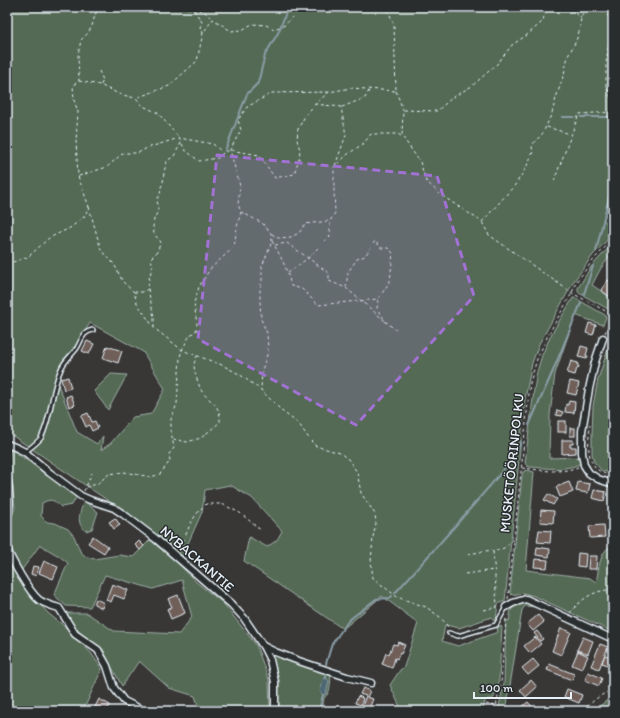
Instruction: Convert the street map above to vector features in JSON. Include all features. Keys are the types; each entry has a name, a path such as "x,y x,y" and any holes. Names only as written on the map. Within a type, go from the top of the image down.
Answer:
{"street":[{"path":"603,338 594,362 588,389 582,431 582,453 584,465 589,473 598,479 613,484"},
{"name":"NYBACKANTIE","path":"7,444 25,452 81,496 114,508 124,514 156,539 231,604 244,618 263,646 270,660 275,682 275,711"},
{"path":"7,477 10,494 10,505 7,519"},
{"path":"7,549 18,570 38,599 46,604 59,608 75,634 98,650 107,666 114,688 124,701 144,711"},
{"path":"506,607 526,599 613,639"},
{"path":"263,646 299,661 371,683"}],"lane":[{"path":"25,452 40,439 46,425 58,378 65,361 75,352 84,334 93,330"},
{"path":"449,632 458,636 496,624 506,607"}],"path":[{"path":"79,81 78,55 80,40 88,33 99,7"},
{"path":"181,7 204,10 213,19 231,31 242,30 252,24 274,29 285,25 301,7"},
{"path":"384,7 390,15 394,25 396,91 403,110 402,136"},
{"path":"403,110 437,110 453,97 472,86 497,64 512,45 542,22 548,7"},
{"path":"565,7 569,8 581,18"},
{"path":"482,222 514,185 526,168 533,152 533,144 543,133 552,113 568,56 579,32 581,18 585,7"},
{"path":"598,7 613,20"},
{"path":"194,9 202,22 200,27 203,33"},
{"path":"213,19 203,33 197,61 169,86 136,98 119,94 100,85 79,81 73,85 74,100 78,112 76,141 78,176 89,207 101,250 114,264 123,282 134,292 137,303 154,328 182,350 222,365 239,374 299,424 316,446 340,453 348,459 357,472 361,492 375,514 376,524 373,537 371,562 372,578 397,597 426,607 440,617 447,625 449,632"},
{"path":"613,24 610,34 606,64 606,86 613,102"},
{"path":"99,71 103,80 100,85"},
{"path":"330,221 305,224 299,233 291,237 278,238 262,223 242,212 238,204 240,186 230,150 241,130 238,120 247,107 272,93 329,92 351,88 396,91"},
{"path":"315,104 341,107 365,98 370,89"},
{"path":"136,98 143,106 158,113 179,138 185,150 200,161 218,158 223,153 230,150 259,155 275,178 294,174 299,160 300,150 297,140 298,129 304,116 329,92"},
{"path":"288,273 308,258 330,236 330,221 335,213 334,167 346,135 341,107"},
{"path":"554,181 579,114 613,111"},
{"path":"546,126 572,135"},
{"path":"334,167 348,154 364,143 371,134 398,134 402,136 420,162 426,181 441,195 482,222 489,235 572,293 613,315 603,338"},
{"path":"78,176 107,167 123,153 138,154 147,148 179,138 213,144 223,153"},
{"path":"154,328 154,317 148,289 153,264 150,260 157,252 161,242 154,234 154,219 158,209 157,199 160,195 167,161 174,156 181,142"},
{"path":"7,264 28,257 49,238 70,228 84,217 89,207"},
{"path":"86,486 97,484 109,474 124,472 151,476 160,474 170,461 169,454 174,448 171,431 172,419 177,404 180,357 190,335 196,331 197,324 194,303 199,287 210,269 234,247 237,227 242,212"},
{"path":"271,233 272,240 283,259 291,286 302,289 318,305 378,298"},
{"name":"MUSKETÖÖRINPOLKU","path":"495,711 501,683 506,607 508,601 530,383 537,359 548,335 572,293 576,282 595,258 613,239"},
{"path":"260,390 262,370 268,352 267,333 261,319 260,288 262,281 262,266 272,240"},
{"path":"346,288 348,272 357,258 365,256 375,241 381,248 388,248 393,253 390,281 378,298 377,309 386,323"},
{"path":"275,245 287,243 329,273 329,281 346,288 396,330"},
{"path":"134,292 143,292 148,289"},
{"path":"173,439 187,442 201,438 220,422 220,415 217,407 201,391 194,364 197,355"},
{"path":"590,421 589,449 592,461 598,470 613,477"},
{"path":"521,468 558,472 570,470 592,461"},
{"path":"81,496 92,473"},
{"path":"178,558 192,520 199,510 206,504 222,504 240,513 262,531"},
{"path":"468,554 492,550 493,552 504,548 514,539"},
{"path":"484,610 496,607 493,552"},
{"path":"465,574 495,569"},
{"path":"568,614 579,603 594,593 613,588"},
{"path":"583,711 606,692 613,690"},
{"path":"486,704 496,706"}],"highlighted area":[{"path":"217,155 437,176 474,296 356,425 198,339"}],"green space":[{"path":"7,7 613,7 613,186 604,220 610,227 613,224 613,234 593,255 574,281 539,344 532,363 525,399 505,601 498,604 496,620 494,621 492,617 459,628 445,625 442,641 458,646 498,632 497,628 502,627 497,691 493,699 488,699 485,701 483,709 494,710 493,711 400,711 400,707 390,685 400,670 404,667 418,623 382,596 343,629 244,561 249,537 267,547 277,540 282,531 252,498 230,485 205,490 202,512 182,557 125,511 7,432","holes":["90,323 143,352 165,389 151,414 133,417 111,443 101,450 103,436 97,444 77,432 55,377"]},
{"path":"613,243 613,252 601,268 592,285 613,299 613,307 610,310 579,293 578,288 591,267"},
{"path":"573,298 605,315 606,317 603,325 575,315 555,374 550,415 549,458 581,457 581,462 580,464 568,468 530,467 525,463 537,372 542,355 552,333"},
{"path":"613,344 613,473 602,471 594,462 592,454 592,435 593,406 598,379 608,349"},
{"path":"111,374 127,375 108,410 94,391"},
{"path":"11,449 77,496 72,505 61,507 54,501 50,500 42,503 41,516 47,522 55,523 68,529 74,536 80,551 85,556 94,559 119,555 133,557 150,540 177,562 196,582 223,603 256,645 269,680 270,711 200,711 195,696 169,688 139,661 122,686 103,649 80,633 66,613 87,613 114,631 179,634 192,617 182,580 153,589 105,575 90,607 66,606 54,595 68,563 40,545 21,571 12,553 7,534 15,507 8,461"},
{"path":"526,470 534,472 526,570 590,578 596,582 602,556 608,548 613,545 613,632 534,596 523,593 512,595 510,593 522,475"},
{"path":"84,501 98,512 92,529 86,531 80,525 79,521"},
{"path":"7,556 26,590 49,614 64,626 91,653 102,669 83,711 7,711"},
{"path":"519,603 527,603 536,607 525,606 522,610 506,711 498,711 504,683 506,620 509,621 512,608"},
{"path":"270,653 331,673 329,690 327,696 324,698 322,711 277,711"},
{"path":"613,696 613,711 594,711 597,708"}],"water":[{"path":"324,678 329,681 326,694 323,695 320,692"}],"building":[{"path":"608,280 612,283 613,282 613,293 610,297 601,290"},
{"path":"589,323 596,325 593,335 586,333"},
{"path":"87,341 94,344 89,354 82,351"},
{"path":"107,346 122,351 118,363 103,358"},
{"path":"581,346 588,348 586,356 588,356 587,359 578,357"},
{"path":"571,361 578,363 577,365 579,366 575,375 567,373"},
{"path":"68,377 71,388 64,390 61,379"},
{"path":"570,381 579,383 576,395 567,393"},
{"path":"71,395 75,405 69,407 66,397"},
{"path":"569,401 575,402 574,413 565,412 566,404 568,405"},
{"path":"557,410 563,412 562,416 556,415"},
{"path":"88,413 92,422 95,421 98,428 92,431 89,425 86,427 81,416"},
{"path":"558,421 566,421 566,432 558,432"},
{"path":"570,428 575,428 575,436 570,436"},
{"path":"562,440 573,440 573,444 570,444 570,447 576,447 576,453 562,454"},
{"path":"569,482 573,492 560,497 556,487"},
{"path":"578,482 590,484 588,493 576,491"},
{"path":"594,490 606,492 604,501 592,498"},
{"path":"548,494 557,499 553,505 544,500"},
{"path":"541,510 554,511 553,523 540,522"},
{"path":"115,518 120,525 114,529 109,522"},
{"path":"604,525 605,537 590,538 589,526"},
{"path":"539,530 551,531 550,543 537,542"},
{"path":"93,536 108,547 104,553 88,543"},
{"path":"139,541 144,546 140,550 135,545"},
{"path":"537,547 550,549 549,557 536,555"},
{"path":"578,553 586,554 585,567 577,566"},
{"path":"589,556 597,556 596,569 588,569"},
{"path":"535,559 548,560 547,568 534,567"},
{"path":"44,561 58,567 53,579 39,573"},
{"path":"33,566 39,567 36,576 31,574"},
{"path":"112,584 128,590 124,599 114,595 111,602 106,600"},
{"path":"178,595 185,613 171,619 167,609 172,607 168,599"},
{"path":"96,599 104,603 102,608 94,604"},
{"path":"538,615 544,622 533,631 527,624"},
{"path":"561,628 571,632 561,655 552,651"},
{"path":"537,631 543,639 540,641 534,633"},
{"path":"535,637 541,644 530,653 524,646"},
{"path":"583,637 593,641 588,654 577,650"},
{"path":"398,642 405,645 401,654 400,653 397,659 395,658 392,668 382,664 386,653 389,654 393,644 397,645"},
{"path":"600,644 608,647 599,669 591,666"},
{"path":"578,651 588,656 582,669 572,665"},
{"path":"605,655 613,658 613,667 602,663"},
{"path":"533,659 539,666 528,675 522,668"},
{"path":"549,664 574,674 572,680 547,670"},
{"path":"588,672 602,678 599,686 585,680"},
{"path":"531,680 537,687 526,697 520,690"},
{"path":"363,688 370,691 367,697 373,699 368,711 360,711 366,696 360,694"},
{"path":"567,689 582,695 579,703 564,697"},
{"path":"358,696 363,698 361,705 355,703"},
{"path":"99,699 110,705 106,711 95,707"},
{"path":"528,702 534,709 531,711 517,711"},
{"path":"547,705 559,711 544,711"}],"waterway":[{"path":"225,151 247,94 258,83 265,55 279,31 288,7"},
{"path":"562,117 574,117"},
{"path":"581,117 612,117 613,119"},
{"path":"596,251 613,180"},
{"path":"584,294 593,266"},
{"path":"529,425 581,303"},
{"path":"395,593 497,477 518,449 521,442"},
{"path":"326,664 332,644 349,620 376,599 390,598 392,596"},
{"path":"319,711 323,695"}]}
